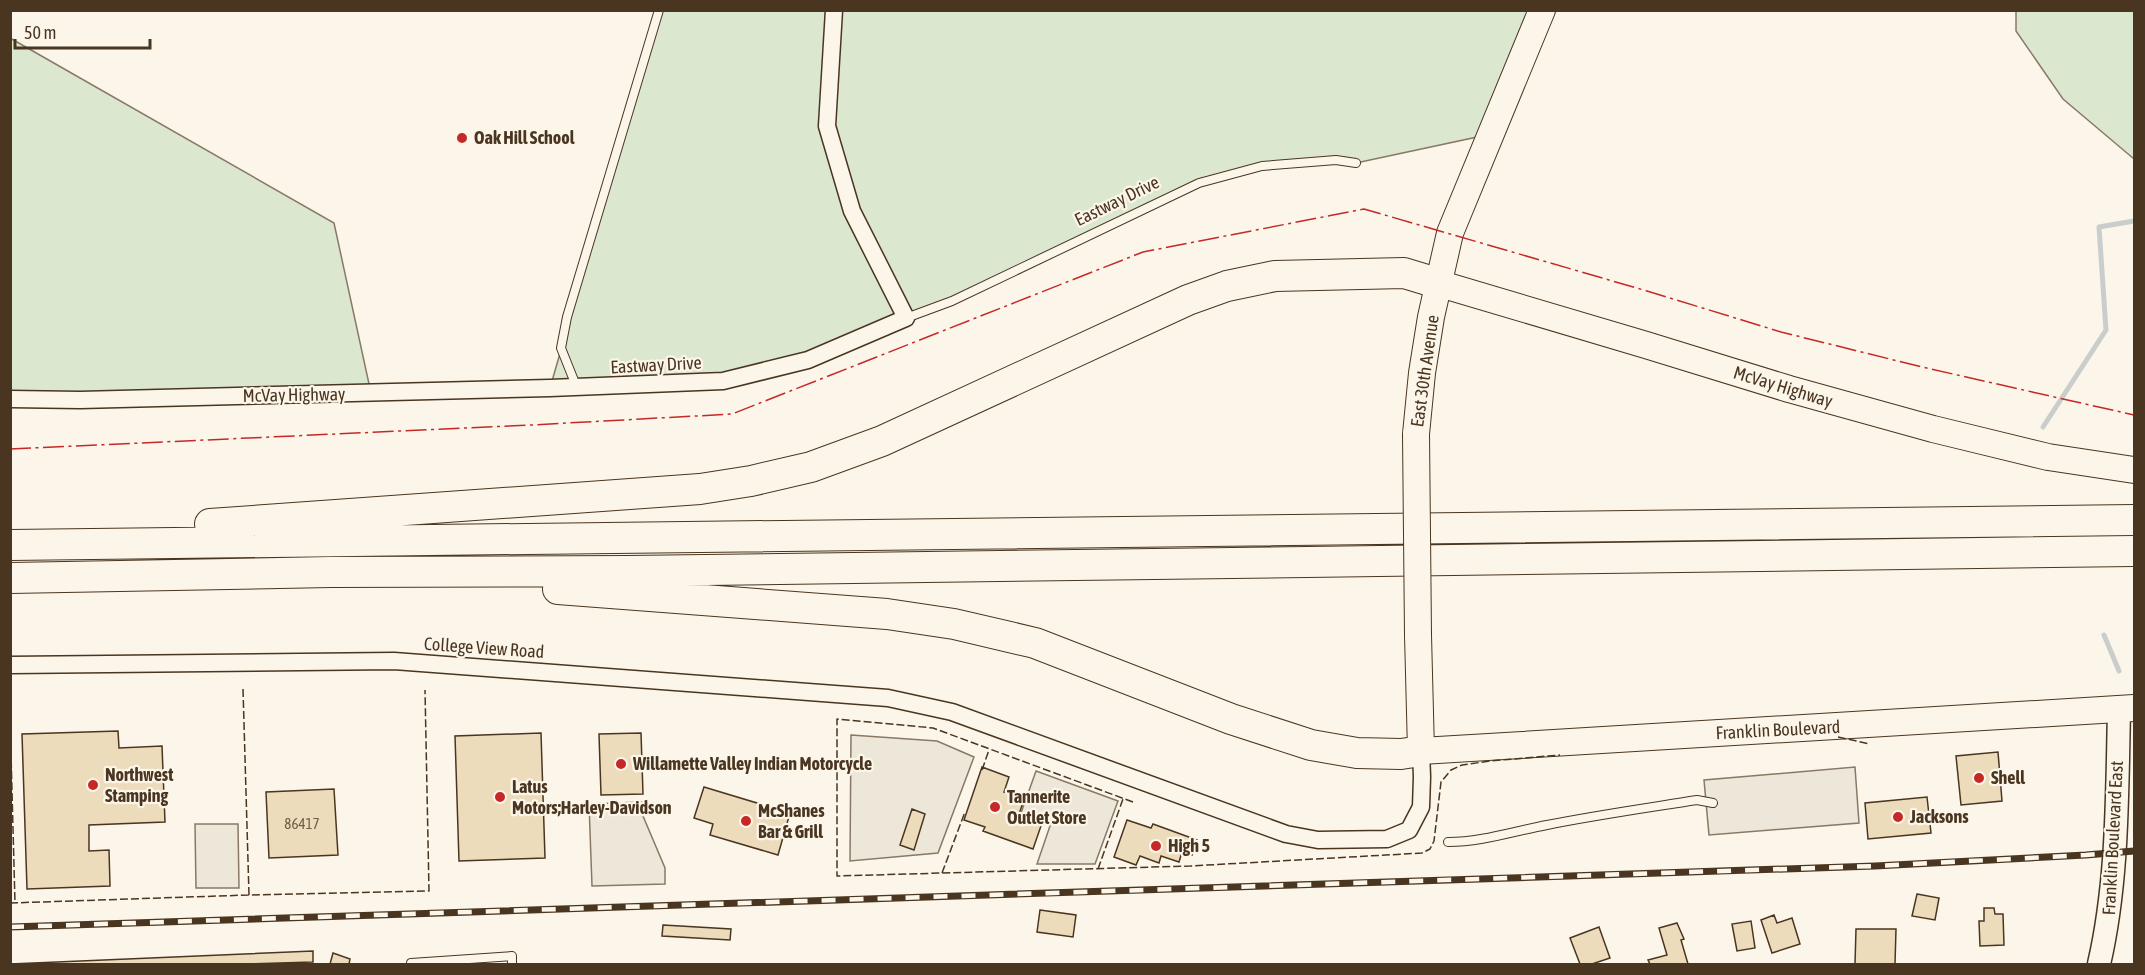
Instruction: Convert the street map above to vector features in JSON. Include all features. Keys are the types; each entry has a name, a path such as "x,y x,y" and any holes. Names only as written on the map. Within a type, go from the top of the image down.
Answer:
{"highway":[{"path":"10,539 700,489 751,482 812,467 882,441 1188,300 1227,286 1275,276 1320,274 1404,273 1437,283"},
{"path":"10,545 2134,519"},
{"path":"10,578 331,572 627,571 2134,551"},
{"path":"331,572 876,613 954,624 1035,643 1231,719 1311,745 1358,753 1401,754 1420,751"}],"main road":[{"name":"East 30th Avenue","path":"1420,751 1416,434 1422,373 1437,283 1450,233 1542,10"},
{"name":"McVay Highway","path":"1437,283 1790,389 1933,429 2048,457 2134,470"},
{"name":"Franklin Boulevard","path":"1420,751 2127,709"},
{"name":"Franklin Boulevard East","path":"2099,964 2107,930 2113,882 2127,709"}],"street":[{"path":"834,10 827,126 852,211 906,318"},
{"name":"Eastway Drive","path":"577,388 723,381 808,360 906,318"},
{"name":"McVay Highway","path":"10,399 80,400 577,388"},
{"name":"College View Road","path":"10,665 394,662 888,698 952,712 1286,834 1318,840 1387,839 1409,830 1421,807 1420,751"}],"lane":[{"path":"577,388 561,348 567,318 659,10"},
{"name":"Eastway Drive","path":"906,318 952,301 1199,183 1262,166 1336,160 1356,163"},
{"path":"1448,842 1466,842 1546,825 1696,800 1713,803"},
{"path":"411,964 512,956 512,964"}],"green space":[{"path":"659,11 1542,11 1491,134 1356,163 1262,166 1199,183 952,301 771,369 550,388"},
{"path":"2016,11 2134,11 2134,159 2063,99 2016,31"},
{"path":"10,38 334,223 371,393 11,397"}],"shaded area":[{"path":"851,735 937,741 974,757 938,853 850,861"},
{"path":"1855,767 1859,823 1709,835 1704,780"},
{"path":"1036,771 1118,801 1095,864 1037,864 1051,823 1021,813"},
{"path":"642,802 643,816 665,868 665,884 592,886 589,804"},
{"path":"195,824 238,824 239,888 196,888"}],"building":[{"name":"Northwest Stamping","path":"118,731 119,748 162,746 165,822 89,825 89,851 109,850 110,886 27,889 22,734"},
{"name":"Latus Motors;Harley-Davidson","path":"541,733 545,858 459,861 455,736"},
{"name":"Willamette Valley Indian Motorcycle","path":"641,733 643,794 601,795 599,734"},
{"path":"1998,752 2002,801 1961,805 1956,756"},
{"name":"Tannerite Outlet Store","path":"982,767 1009,777 1004,792 1024,800 1019,814 1042,823 1033,849 983,831 985,827 964,820"},
{"name":"McShanes Bar & Grill","path":"704,787 790,813 778,855 710,835 713,824 694,818"},
{"path":"334,789 338,855 269,858 266,792"},
{"path":"1927,797 1931,833 1868,839 1865,803"},
{"path":"912,809 925,814 914,850 900,845"},
{"name":"High 5","path":"1127,820 1151,828 1153,824 1197,840 1192,855 1182,852 1179,862 1161,856 1159,863 1140,856 1136,865 1114,857"},
{"path":"1917,894 1939,898 1935,920 1912,916"},
{"path":"1984,908 1994,908 1995,914 2003,914 2004,945 1980,946 1979,921 1984,921"},
{"path":"1040,910 1076,915 1073,937 1037,932"},
{"path":"1774,915 1777,923 1792,918 1800,944 1772,953 1761,920"},
{"path":"1751,921 1755,948 1737,951 1732,924"},
{"path":"1677,923 1684,939 1681,940 1688,964 1650,964 1648,960 1667,955 1659,928"},
{"path":"663,925 731,929 730,940 662,936"},
{"path":"1599,927 1610,958 1592,964 1580,964 1570,938"},
{"path":"1856,929 1896,929 1895,964 1855,964"},
{"path":"313,951 313,962 10,964"},
{"path":"333,953 350,959 349,964 330,964"}],"waterway":[{"path":"2043,427 2106,330 2099,227 2134,221"},
{"path":"2104,635 2119,671"}],"railway":[{"path":"10,927 1875,866 2134,851"}],"fence":[{"path":"243,689 249,895 429,891 425,690"},
{"path":"10,716 15,903"},
{"path":"1133,802 933,728 837,719 837,876 1190,866 1422,853 1430,849 1434,841 1441,782 1451,770 1462,765 1490,761 1560,755"},
{"path":"1838,737 1870,744"},
{"path":"982,770 989,750"},
{"path":"1098,869 1123,799"},
{"path":"942,873 965,812"},
{"path":"10,903 249,895"}],"power":[{"path":"10,449 732,414 1143,252 1364,209 1781,332 2134,415"}],"place":[{"name":"Oak Hill School","path":"462,138"},
{"name":"Willamette Valley Indian Motorcycle","path":"621,764"},
{"name":"Shell","path":"1979,778"},
{"name":"Northwest Stamping","path":"93,785"},
{"name":"Latus Motors;Harley-Davidson","path":"500,797"},
{"name":"Tannerite Outlet Store","path":"995,807"},
{"name":"Jacksons","path":"1898,817"},
{"name":"McShanes Bar & Grill","path":"746,821"},
{"name":"High 5","path":"1156,846"}]}
